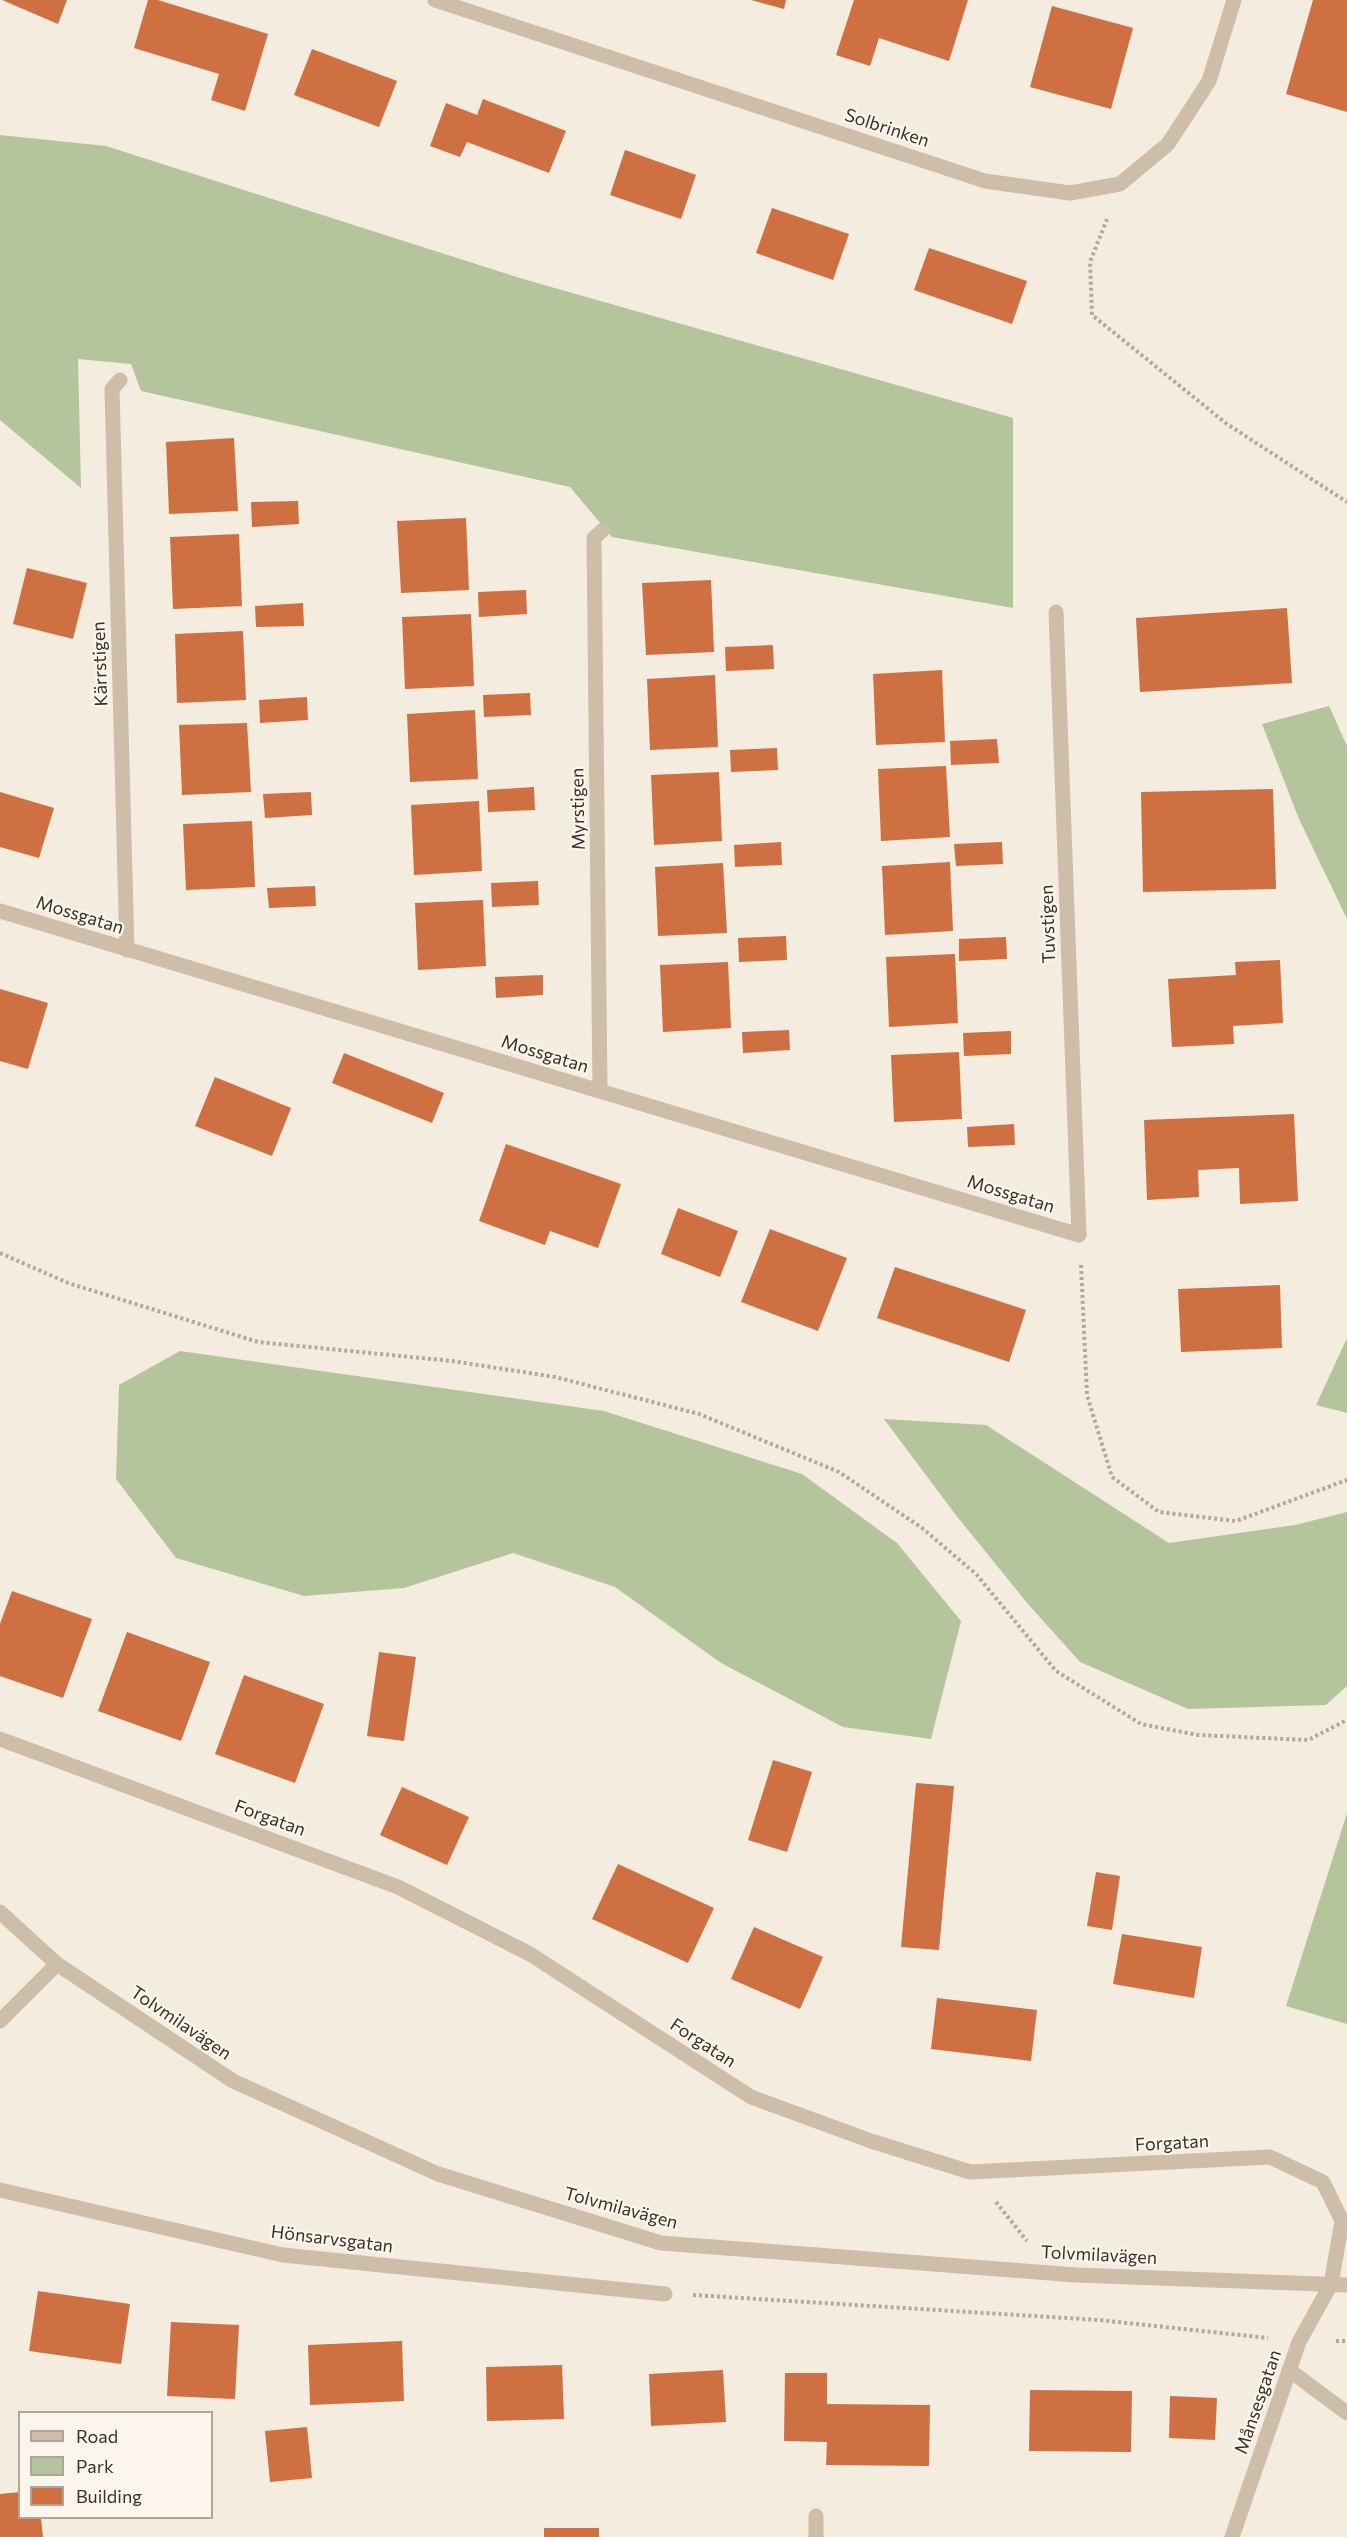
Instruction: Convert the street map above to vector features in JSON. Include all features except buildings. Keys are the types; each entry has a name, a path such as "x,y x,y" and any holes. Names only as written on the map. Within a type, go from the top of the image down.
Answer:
{"street":[{"name":"Solbrinken","path":"435,0 985,181 1070,193 1120,184"},
{"path":"1120,184 1167,144 1209,81 1234,0"},
{"name":"Kärrstigen","path":"120,380 112,389 127,950"},
{"name":"Myrstigen","path":"600,1091 594,538 603,530"},
{"name":"Tuvstigen","path":"1056,612 1079,1235"},
{"name":"Mossgatan","path":"0,911 1079,1235"},
{"name":"Forgatan","path":"0,1739 398,1887 530,1954 751,2097 871,2141 970,2172 1270,2157 1323,2182 1342,2221 1331,2284"},
{"name":"Tolvmilavägen","path":"0,1912 57,1964 234,2081 438,2174 661,2243 1054,2273 1347,2285"},
{"path":"0,2021 57,1964"},
{"name":"Hönsarvsgatan","path":"0,2190 283,2255 665,2294"},
{"name":"Månsesgatan","path":"1232,2537 1299,2342 1331,2284"},
{"path":"1289,2370 1347,2413"},
{"path":"816,2516 816,2537"}],"path":[{"path":"1120,184 1090,262 1092,315 1227,424 1347,502"},
{"path":"1079,1235 1087,1395 1112,1477 1159,1512 1236,1521 1347,1480"},
{"path":"0,1253 68,1283 258,1342 452,1361 555,1377 699,1414 839,1472 922,1528 976,1574 1056,1671 1141,1724 1198,1735 1308,1740 1347,1720"},
{"path":"970,2172 1054,2273"},
{"path":"665,2294 1099,2320 1299,2342 1347,2341"}],"green space":[{"path":"0,135 106,146 523,279 1013,418 1013,608 612,537 570,487 141,391 131,364 78,359 81,488 0,420"},
{"path":"1329,706 1347,746 1347,919 1299,819 1262,724"},
{"path":"1347,1338 1347,1413 1316,1405"},
{"path":"180,1351 604,1411 802,1474 897,1543 961,1621 931,1739 843,1727 721,1663 615,1587 513,1553 404,1588 304,1596 176,1558 116,1479 119,1385"},
{"path":"884,1419 986,1425 1169,1543 1295,1525 1347,1512 1347,1686 1326,1705 1188,1709 1080,1662 1028,1604 955,1514"},
{"path":"1347,1813 1347,2024 1286,2006"}]}
